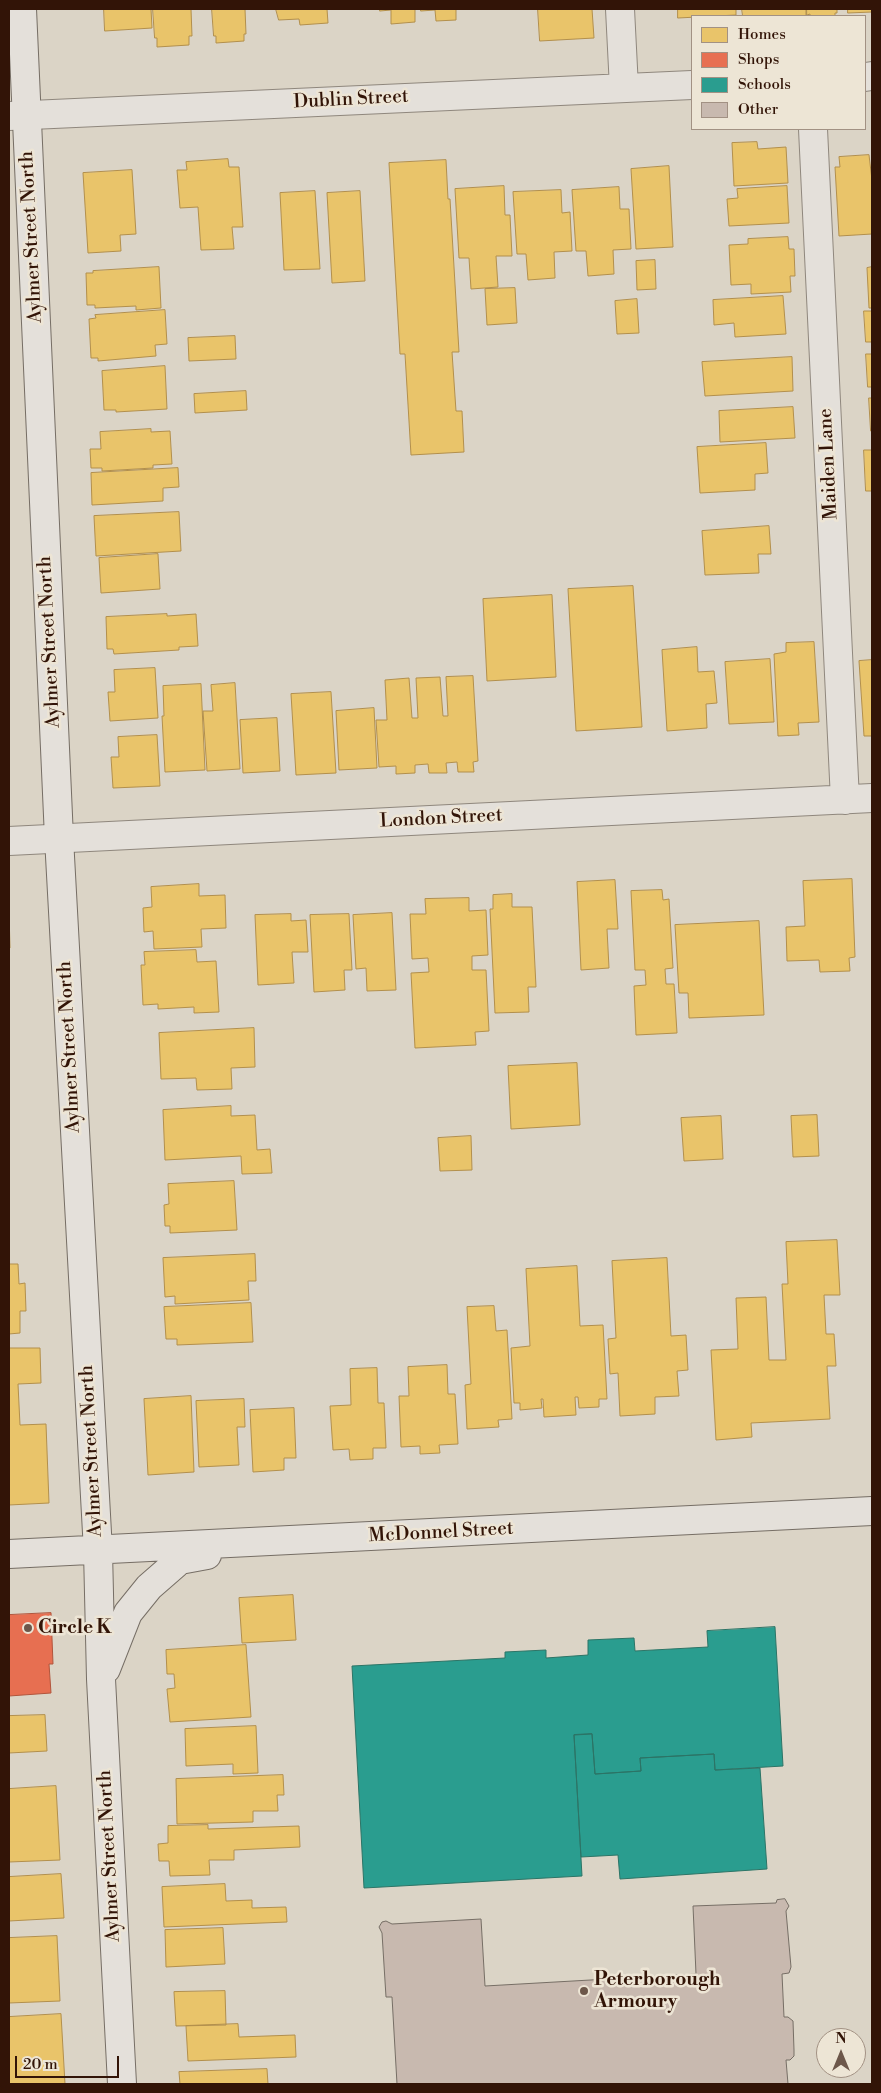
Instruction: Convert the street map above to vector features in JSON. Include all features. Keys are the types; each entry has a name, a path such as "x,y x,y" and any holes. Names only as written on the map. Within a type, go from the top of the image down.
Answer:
{"street":[{"name":"Aylmer Street North","path":"22,9 18,115 98,1551 101,1679 122,2084"},
{"path":"620,9 624,88"},
{"name":"Dublin Street","path":"18,115 691,85"},
{"name":"Maiden Lane","path":"813,130 845,800"},
{"name":"London Street","path":"9,841 872,798"},
{"name":"McDonnel Street","path":"9,1554 872,1511"},
{"path":"101,1679 128,1613 149,1587 180,1560 275,1542"}],"building: Homes":[{"path":"104,9 151,9 152,28 105,31"},
{"path":"153,9 191,9 192,36 189,36 189,45 157,47"},
{"path":"212,9 245,9 246,34 244,34 244,41 216,43"},
{"path":"276,9 327,9 328,23 300,25 299,19 279,20"},
{"path":"380,9 415,9 415,22 391,24 391,10 380,11"},
{"path":"421,9 456,9 456,20 436,21 435,10 421,11"},
{"path":"538,9 592,9 594,38 540,41"},
{"path":"678,9 736,9 736,15 691,15 691,17 678,18"},
{"path":"742,9 806,9 806,15 743,15"},
{"path":"807,9 837,9 835,15 807,15"},
{"path":"848,9 872,9 872,12 848,13"},
{"path":"757,142 758,149 786,147 788,183 734,186 732,143"},
{"path":"869,155 872,180 872,234 839,236 835,167 840,167 839,157"},
{"path":"228,159 229,167 239,167 243,227 232,227 234,249 201,250 198,207 180,208 177,170 187,170 186,162"},
{"path":"446,160 459,352 452,352 456,411 462,411 464,452 411,455 405,354 400,354 389,163"},
{"path":"669,166 673,247 636,249 631,169"},
{"path":"132,170 136,234 120,235 121,251 88,253 83,173"},
{"path":"504,186 505,215 510,215 512,256 496,256 498,287 471,289 469,258 459,258 455,189"},
{"path":"787,186 789,223 729,226 727,199 738,198 737,189"},
{"path":"619,187 620,209 629,209 631,249 613,250 614,274 588,276 586,251 576,251 572,190"},
{"path":"561,190 562,213 570,212 572,251 554,252 555,278 528,280 526,254 517,254 513,192"},
{"path":"315,191 320,269 284,270 280,193"},
{"path":"360,191 365,281 332,283 327,193"},
{"path":"788,237 789,249 794,249 795,276 790,276 791,292 751,294 751,284 731,285 729,245 748,244 748,239"},
{"path":"655,260 656,289 637,290 636,261"},
{"path":"159,267 161,308 136,310 136,306 95,308 95,305 87,305 86,273"},
{"path":"872,267 872,308 869,308 867,268"},
{"path":"515,288 517,323 487,325 485,289"},
{"path":"783,296 786,334 735,337 734,323 714,325 713,300"},
{"path":"637,299 639,333 617,334 615,301"},
{"path":"165,310 167,344 155,345 156,356 98,361 98,358 91,358 89,319 96,318 95,315"},
{"path":"864,311 872,311 872,342 866,342"},
{"path":"235,336 236,359 189,361 188,338"},
{"path":"866,354 872,354 872,387 868,387"},
{"path":"792,357 793,391 705,396 702,362"},
{"path":"165,366 167,409 116,412 116,410 104,410 102,371"},
{"path":"246,391 247,410 195,413 194,394"},
{"path":"869,398 872,398 872,431 871,431"},
{"path":"793,407 795,438 720,442 719,411"},
{"path":"151,429 151,432 170,431 172,464 153,465 153,468 102,471 102,468 91,468 90,449 101,449 100,432"},
{"path":"766,443 768,473 755,474 755,490 700,493 697,447"},
{"path":"864,450 872,450 872,491 866,491"},
{"path":"178,468 179,487 163,488 163,501 92,505 91,473"},
{"path":"179,512 181,551 96,556 94,516"},
{"path":"769,526 771,554 758,554 759,573 705,575 702,531"},
{"path":"158,554 160,589 101,593 99,558"},
{"path":"633,586 642,727 576,731 568,589"},
{"path":"552,595 556,677 487,681 483,599"},
{"path":"167,614 167,616 196,614 198,646 179,647 179,650 114,654 113,649 107,649 106,617"},
{"path":"814,642 819,722 798,723 799,735 778,736 774,654 786,652 786,643"},
{"path":"697,647 698,672 714,671 717,703 706,704 707,728 667,731 662,650"},
{"path":"770,659 774,722 729,724 725,662"},
{"path":"872,660 872,736 864,736 859,661"},
{"path":"155,668 158,718 110,721 108,692 115,692 114,670"},
{"path":"473,676 478,761 473,762 474,772 458,772 457,762 446,763 447,773 429,773 428,764 415,765 415,773 396,774 396,766 379,767 376,720 387,720 385,680 409,678 412,718 418,718 416,678 440,677 443,716 448,716 446,677"},
{"path":"235,683 240,769 207,771 203,711 213,711 211,685"},
{"path":"201,684 205,770 165,772 162,716 164,716 163,686"},
{"path":"331,692 336,773 296,775 291,694"},
{"path":"374,708 377,768 339,770 336,711"},
{"path":"277,718 280,771 243,773 240,720"},
{"path":"157,735 160,786 113,788 111,757 119,757 118,737"},
{"path":"852,879 855,957 849,958 850,971 820,972 819,960 787,961 786,927 805,926 803,881"},
{"path":"615,880 618,929 607,929 609,968 581,970 577,882"},
{"path":"199,884 199,896 225,895 226,928 201,929 202,947 154,949 153,931 144,932 143,908 152,907 151,887"},
{"path":"662,890 663,900 669,899 673,968 665,969 666,984 674,984 677,1033 636,1035 634,986 646,985 645,970 635,970 631,891"},
{"path":"512,894 512,907 532,907 536,987 528,987 529,1012 495,1013 490,909 493,909 493,895"},
{"path":"469,898 469,911 486,910 488,955 472,956 472,970 486,970 489,1031 475,1032 476,1045 415,1048 411,973 429,972 428,958 412,959 410,914 426,914 425,899"},
{"path":"9,913 10,948 9,948"},
{"path":"392,913 396,990 367,991 366,968 356,969 353,915"},
{"path":"291,914 291,921 306,920 308,952 292,952 294,983 258,985 255,915"},
{"path":"349,914 352,970 344,970 345,990 314,992 310,915"},
{"path":"759,921 764,1015 689,1018 688,993 679,993 675,925"},
{"path":"196,950 197,962 216,961 219,1012 194,1013 194,1007 158,1009 158,1004 143,1005 141,965 145,965 144,952"},
{"path":"254,1028 255,1067 231,1068 232,1089 197,1090 196,1078 161,1079 159,1033"},
{"path":"577,1063 580,1125 511,1129 508,1066"},
{"path":"231,1106 231,1116 255,1115 257,1150 270,1149 272,1173 242,1174 241,1156 165,1160 163,1110"},
{"path":"817,1115 819,1156 793,1157 791,1116"},
{"path":"721,1116 723,1159 684,1161 681,1118"},
{"path":"471,1136 472,1170 440,1171 438,1138"},
{"path":"234,1181 237,1230 170,1233 170,1226 165,1226 164,1205 169,1204 168,1184"},
{"path":"837,1240 840,1295 824,1295 826,1334 834,1334 836,1366 827,1366 830,1419 751,1423 752,1437 716,1440 711,1350 738,1349 736,1298 766,1297 769,1360 786,1360 782,1284 788,1284 786,1242"},
{"path":"255,1254 256,1281 248,1281 249,1300 175,1304 175,1296 165,1297 163,1258"},
{"path":"667,1258 671,1336 686,1335 688,1370 677,1371 679,1396 655,1397 655,1414 620,1416 618,1373 610,1374 608,1339 616,1338 612,1261"},
{"path":"9,1264 18,1264 19,1284 25,1283 26,1311 20,1311 20,1333 9,1334"},
{"path":"577,1266 580,1326 603,1325 607,1399 599,1399 599,1407 579,1408 578,1397 575,1397 576,1415 544,1417 543,1399 541,1399 542,1408 520,1410 520,1403 514,1403 511,1348 530,1346 526,1269"},
{"path":"251,1303 253,1342 177,1345 177,1339 166,1339 164,1307"},
{"path":"494,1306 496,1331 507,1330 512,1419 498,1420 499,1427 467,1429 465,1385 471,1384 467,1307"},
{"path":"9,1348 40,1348 41,1383 18,1384 20,1425 46,1424 49,1503 9,1505"},
{"path":"447,1365 448,1394 455,1394 458,1444 439,1445 440,1453 420,1454 420,1446 401,1447 399,1396 409,1396 408,1367"},
{"path":"377,1368 378,1403 384,1403 386,1448 373,1448 373,1459 350,1460 349,1449 333,1450 330,1406 351,1405 350,1369"},
{"path":"191,1396 194,1472 148,1475 144,1399"},
{"path":"244,1399 245,1427 237,1427 239,1465 199,1467 196,1401"},
{"path":"294,1408 296,1458 284,1458 284,1470 253,1472 250,1410"},
{"path":"293,1595 296,1640 242,1643 239,1598"},
{"path":"246,1645 251,1717 170,1722 167,1689 175,1688 174,1674 167,1674 166,1650"},
{"path":"45,1715 47,1751 9,1753 9,1716"},
{"path":"256,1726 258,1773 233,1774 233,1764 186,1766 185,1729"},
{"path":"283,1775 284,1795 277,1795 278,1811 253,1811 253,1822 177,1824 176,1779"},
{"path":"56,1786 60,1860 9,1862 9,1789"},
{"path":"208,1825 208,1829 299,1826 300,1847 234,1850 234,1860 209,1860 210,1875 170,1876 169,1861 159,1861 158,1844 168,1843 168,1826"},
{"path":"61,1874 64,1918 9,1921 9,1877"},
{"path":"225,1884 226,1901 252,1900 252,1908 286,1907 287,1922 164,1927 162,1887"},
{"path":"223,1928 225,1964 166,1967 165,1930"},
{"path":"57,1936 60,2001 9,2003 9,1938"},
{"path":"225,1991 226,2025 176,2026 174,1992"},
{"path":"61,2014 65,2084 9,2084 9,2017"},
{"path":"238,2024 239,2037 295,2035 296,2057 188,2061 186,2026"},
{"path":"267,2069 268,2084 180,2084 179,2072"}],"building: Shops":[{"path":"51,1613 53,1664 49,1664 51,1693 9,1696 9,1615"}],"building: Schools":[{"path":"775,1627 783,1766 715,1770 714,1754 640,1758 641,1771 595,1774 592,1734 574,1735 582,1876 364,1888 352,1666 505,1658 505,1652 546,1650 546,1658 588,1655 588,1640 634,1638 635,1651 708,1647 707,1631"},
{"path":"592,1734 595,1774 641,1771 640,1758 714,1754 715,1770 760,1768 767,1869 620,1879 618,1855 581,1857 574,1735"}],"building: Other":[{"name":"Peterborough Armoury","path":"785,1899 789,1906 786,1911 791,1967 789,1973 782,1974 784,2017 788,2017 793,2021 794,2050 794,2056 790,2060 786,2060 788,2084 397,2084 392,1997 386,1997 382,1933 379,1927 382,1922 386,1921 392,1924 481,1919 485,1986 696,1974 693,1906 776,1903 777,1900"}],"place":[{"name":"Circle K","path":"28,1628"},
{"name":"Peterborough Armoury","path":"584,1991"}]}
